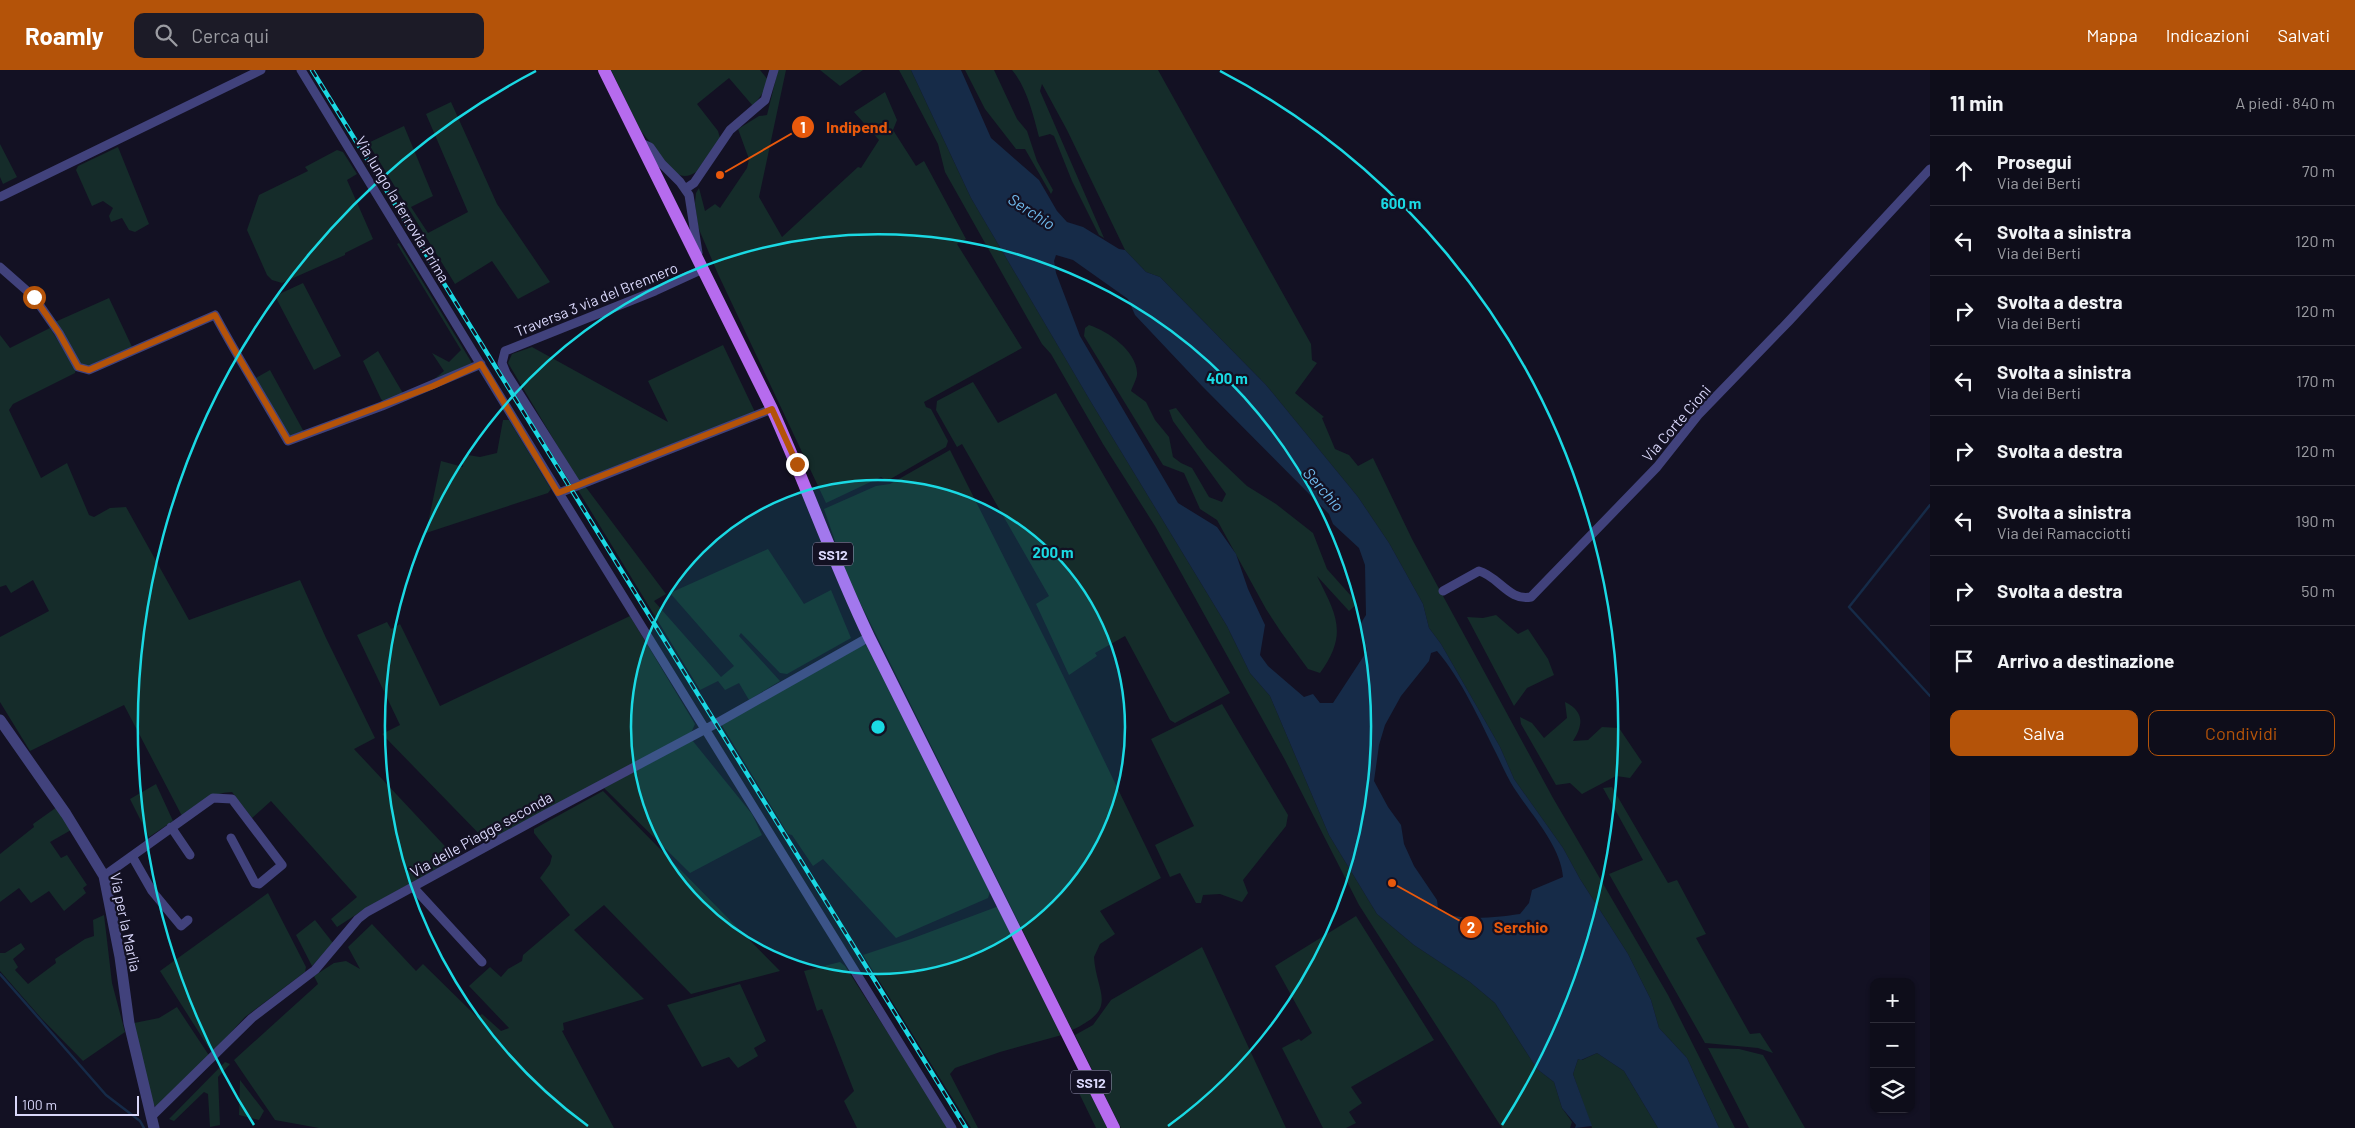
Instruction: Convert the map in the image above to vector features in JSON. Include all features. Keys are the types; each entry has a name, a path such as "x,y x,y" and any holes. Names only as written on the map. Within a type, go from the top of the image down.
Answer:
{"main road":[{"name":"SS12","path":"604,70 772,409 797,464 845,587 869,637 1114,1128"}],"street":[{"path":"0,197 261,70"},
{"name":"Via lungo la ferrovia Prima","path":"301,70 558,493 952,1128"},
{"path":"685,188 694,183 730,130 765,100 774,70"},
{"path":"639,142 650,146 662,164 685,188 689,195 702,265"},
{"name":"Via Corte Cioni","path":"1443,590 1479,570 1491,575 1516,596 1522,598 1531,597 1657,467 1698,414 1789,321 1930,169"},
{"name":"Traversa 3 via del Brennero","path":"577,485 506,373 502,363 505,351 656,291 702,265"},
{"path":"0,266 34,297 59,333 78,367 83,370 89,370 215,315 245,372 258,390 288,441 433,386 481,364"},
{"path":"558,493 772,409"},
{"name":"Via delle Piagge seconda","path":"153,1122 252,1018 315,970 358,919 413,887 706,729 869,637"},
{"name":"Via per la Marlia","path":"0,720 66,814 104,876 120,956 129,1023 153,1122"},
{"path":"104,876 210,799 229,798 282,865 259,884 255,883 231,838"},
{"path":"171,827 190,855"},
{"path":"132,856 152,890 181,926 188,920"},
{"path":"413,887 482,962"}],"green space":[{"path":"611,70 760,70 769,81 766,89 753,106 729,78 697,104 718,131 720,138 696,172 683,176 675,173 641,131"},
{"path":"778,70 786,70 759,197 782,237 858,167 861,168 879,140 854,112 885,92 897,120 893,130 916,166 924,161 966,239 957,244 1022,348 924,402 926,407 931,409 948,441 946,447 887,481 881,477 826,503 718,274 698,227 695,203 696,193 699,188 705,211 715,204 720,208 747,168 749,159 738,129 759,116 767,115"},
{"path":"820,70 863,70 840,86"},
{"path":"899,70 911,70 971,198 1091,402 1227,626 1250,673 1270,696 1329,835 1377,914 1414,945 1470,982 1495,1003 1537,1069 1554,1082 1562,1108 1572,1122 1570,1128 1502,1128 1359,905 1285,760 1155,526 1103,444 1051,354 1042,344 945,172 938,144"},
{"path":"965,70 994,70 1017,119 1027,131 1037,161 1053,190 1051,194 1025,149 1016,149 985,109"},
{"path":"1012,70 1158,70 1311,344 1312,360 1317,363 1295,393 1324,417 1322,418 1335,449 1349,455 1358,466 1373,458 1412,539 1553,798 1668,995 1735,1128 1719,1128 1687,1058 1659,1028 1651,1000 1628,954 1580,879 1563,848 1514,779 1500,747 1441,644 1429,628 1423,604 1389,543 1358,497 1266,385 1160,277 1146,272 1125,250 1067,130 1042,84 1040,91 1104,238 1099,235 1072,181 1054,136 1050,134 1039,137 1026,93"},
{"path":"451,102 497,204 550,282 518,299 492,261 455,284 368,143 404,126 433,196 411,207 428,233 468,212 426,114"},
{"path":"0,144 17,177 3,184 0,177"},
{"path":"118,147 149,224 135,232 129,230 122,218 111,222 109,216 113,208 103,201 92,206 76,170 78,166"},
{"path":"337,150 343,152 357,174 347,180 373,239 345,253 345,255 282,283 272,280 267,275 247,230 259,195 308,171 305,167"},
{"path":"399,243 472,363 431,382 444,371 432,353 449,362 461,350 397,244"},
{"path":"303,283 341,356 314,370 275,296"},
{"path":"109,298 133,349 89,366 81,365 55,322"},
{"path":"1089,325 1112,337 1132,357 1137,374 1131,391 1146,402 1155,420 1169,437 1173,457 1192,468 1209,497 1222,502 1226,494 1173,421 1169,410 1176,408 1207,448 1247,486 1276,504 1313,533 1327,569 1352,597 1356,605 1349,611 1317,576 1334,614 1337,636 1329,659 1320,673 1308,669 1281,632 1266,609 1217,520 1200,509 1184,473 1163,465 1084,336 1085,328"},
{"path":"50,328 76,369 75,373 13,404 9,410 41,478 67,463 89,515 94,517 110,508 126,507 189,620 300,580 375,738 354,749 456,858 368,907 337,927 331,919 357,897 271,801 252,818 232,792 218,794 205,799 182,816 124,705 30,751 0,702 0,637 49,611 33,580 11,593 6,585 0,587 0,335 10,348"},
{"path":"723,345 755,412 579,482 508,363 512,354 532,347 668,422 648,381"},
{"path":"378,351 404,395 383,401 381,399 363,361"},
{"path":"270,370 304,432 289,436 254,379"},
{"path":"973,382 998,423 1056,393 1230,693 1175,723 1170,720 1125,636 1095,653 1097,656 1069,675 1036,604 1049,596 962,444 957,447 936,410 937,401"},
{"path":"503,420 509,420 551,489 548,493 426,533 441,461 463,467 463,458 468,455 480,457 497,453"},
{"path":"950,450 1055,659 1161,878 1100,911 1115,934 1100,944 1094,957 1101,990 1101,1007 1087,1022 1072,1030 847,576 824,509 876,486 890,484"},
{"path":"585,486 666,594 654,601 721,677 734,666 670,593 768,549 804,604 831,590 851,638 787,674 780,673 741,633 739,636 780,681 749,700 739,683 725,690 718,681 700,690 578,490"},
{"path":"1496,615 1518,634 1528,629 1548,659 1554,675 1527,688 1514,706 1467,617 1483,618"},
{"path":"630,616 695,724 691,733 488,843 382,734 400,725 357,635 387,622 391,629 400,624 440,706"},
{"path":"863,644 868,646 990,892 988,898 896,938 823,859 813,866 792,835 788,834 721,724"},
{"path":"1565,702 1576,710 1580,719 1579,730 1573,741 1588,740 1602,727 1619,728 1642,762 1630,778 1616,776 1582,794 1570,783 1556,785 1521,724 1520,717 1532,723 1544,738 1567,718"},
{"path":"1222,704 1288,815 1286,826 1243,880 1248,893 1242,902 1220,894 1203,895 1201,903 1196,903 1180,873 1170,877 1155,845 1194,826 1151,739"},
{"path":"692,740 752,814 762,835 690,873 604,788"},
{"path":"156,784 173,821 149,837 130,799"},
{"path":"1612,787 1668,883 1677,880 1706,934 1696,938 1750,1034 1760,1033 1773,1053 1758,1048 1705,1043 1609,874 1643,860 1603,788"},
{"path":"603,791 780,971 691,994 604,905 574,930 644,999 563,1023 564,1030 562,1031 614,1128 319,1128 275,1120 234,1060 318,984 314,976 334,963 346,961 360,969 348,947 372,924 416,971 423,964 477,1017 482,1014 501,1031 509,1028 469,986 490,967 501,977 508,969 522,961 523,955 570,915 540,878 550,864 552,856 534,833 534,829"},
{"path":"57,807 71,830 50,842 61,858 67,855 87,885 83,888 86,893 64,911 49,891 31,903 19,888 0,902 0,854 34,827 33,824"},
{"path":"268,893 306,967 305,972 245,1017 212,1053 160,971"},
{"path":"999,906 1062,1035 1000,1052 955,1068 950,1074 978,1128 971,1128 863,955"},
{"path":"104,915 112,983 125,1032 83,1061 41,1018 0,971 0,953 5,953 21,943 25,949 13,959 18,967 15,970 28,984 56,963 55,959 85,939 94,936 93,920"},
{"path":"1356,916 1434,1040 1351,1087 1362,1103 1349,1112 1356,1123 1346,1128 1323,1128 1282,1048 1299,1039 1301,1041 1312,1033 1275,966"},
{"path":"315,920 333,943 312,966 296,935"},
{"path":"1202,947 1286,1128 1121,1128 1075,1035 1093,1025 1111,1000"},
{"path":"840,962 845,966 949,1128 857,1128 844,1101 854,1091 822,1009 817,1011 804,971"},
{"path":"740,984 766,1041 754,1048 758,1056 738,1068 729,1057 702,1067 667,1005"},
{"path":"177,1007 210,1057 159,1106 155,1106 152,1103 134,1023 159,1018"},
{"path":"1708,1048 1739,1049 1763,1055 1805,1128 1749,1128"},
{"path":"1597,1053 1624,1071 1658,1128 1592,1128 1573,1074 1578,1059 1582,1060"},
{"path":"225,1062 230,1064 218,1077 220,1125 210,1127 208,1094 204,1092 174,1121 169,1119"},
{"path":"240,1080 264,1111 259,1120 239,1115"},
{"path":"1089,1091 1108,1128 1096,1128 1079,1093"}],"water":[{"path":"911,70 961,70 991,138 1039,180 1057,211 1067,222 1083,227 1119,249 1125,250 1146,272 1160,277 1266,385 1358,497 1389,543 1423,604 1429,628 1441,644 1500,747 1514,779 1563,848 1580,879 1628,954 1651,1000 1659,1028 1687,1058 1719,1128 1658,1128 1624,1071 1597,1053 1581,1060 1578,1059 1573,1074 1592,1126 1575,1128 1576,1125 1562,1108 1554,1082 1537,1069 1495,1003 1470,982 1414,945 1377,914 1329,835 1270,696 1250,673 1227,626 1091,402 971,198","holes":["1056,255 1073,260 1128,299 1135,315 1202,386 1329,514 1333,524 1359,548 1365,565 1366,615 1361,623 1367,651 1333,703 1320,703 1313,694 1304,697 1268,666 1260,655 1265,625 1248,589 1236,554 1217,527 1178,503 1080,336 1056,273 1054,261","1437,651 1462,687 1509,780 1544,830 1561,865 1563,877 1532,890 1529,903 1520,914 1465,918 1454,916 1438,909 1437,900 1414,866 1404,844 1401,825 1388,807 1374,781 1379,745 1385,725 1401,696 1429,661 1431,653"]}],"waterway":[{"path":"1930,505 1849,607 1930,696"},
{"path":"0,974 106,1095 140,1121 144,1128"}],"railway":[{"path":"312,70 966,1128"}],"place":[{"name":"Indipend.","path":"720,175"},
{"name":"Serchio","path":"1392,883"}],"route":[{"path":"34,297 59,333 78,367 83,370 89,370 153,344 215,315 245,372 258,390 288,441 433,386 481,364 558,493 772,409 797,464"}]}
